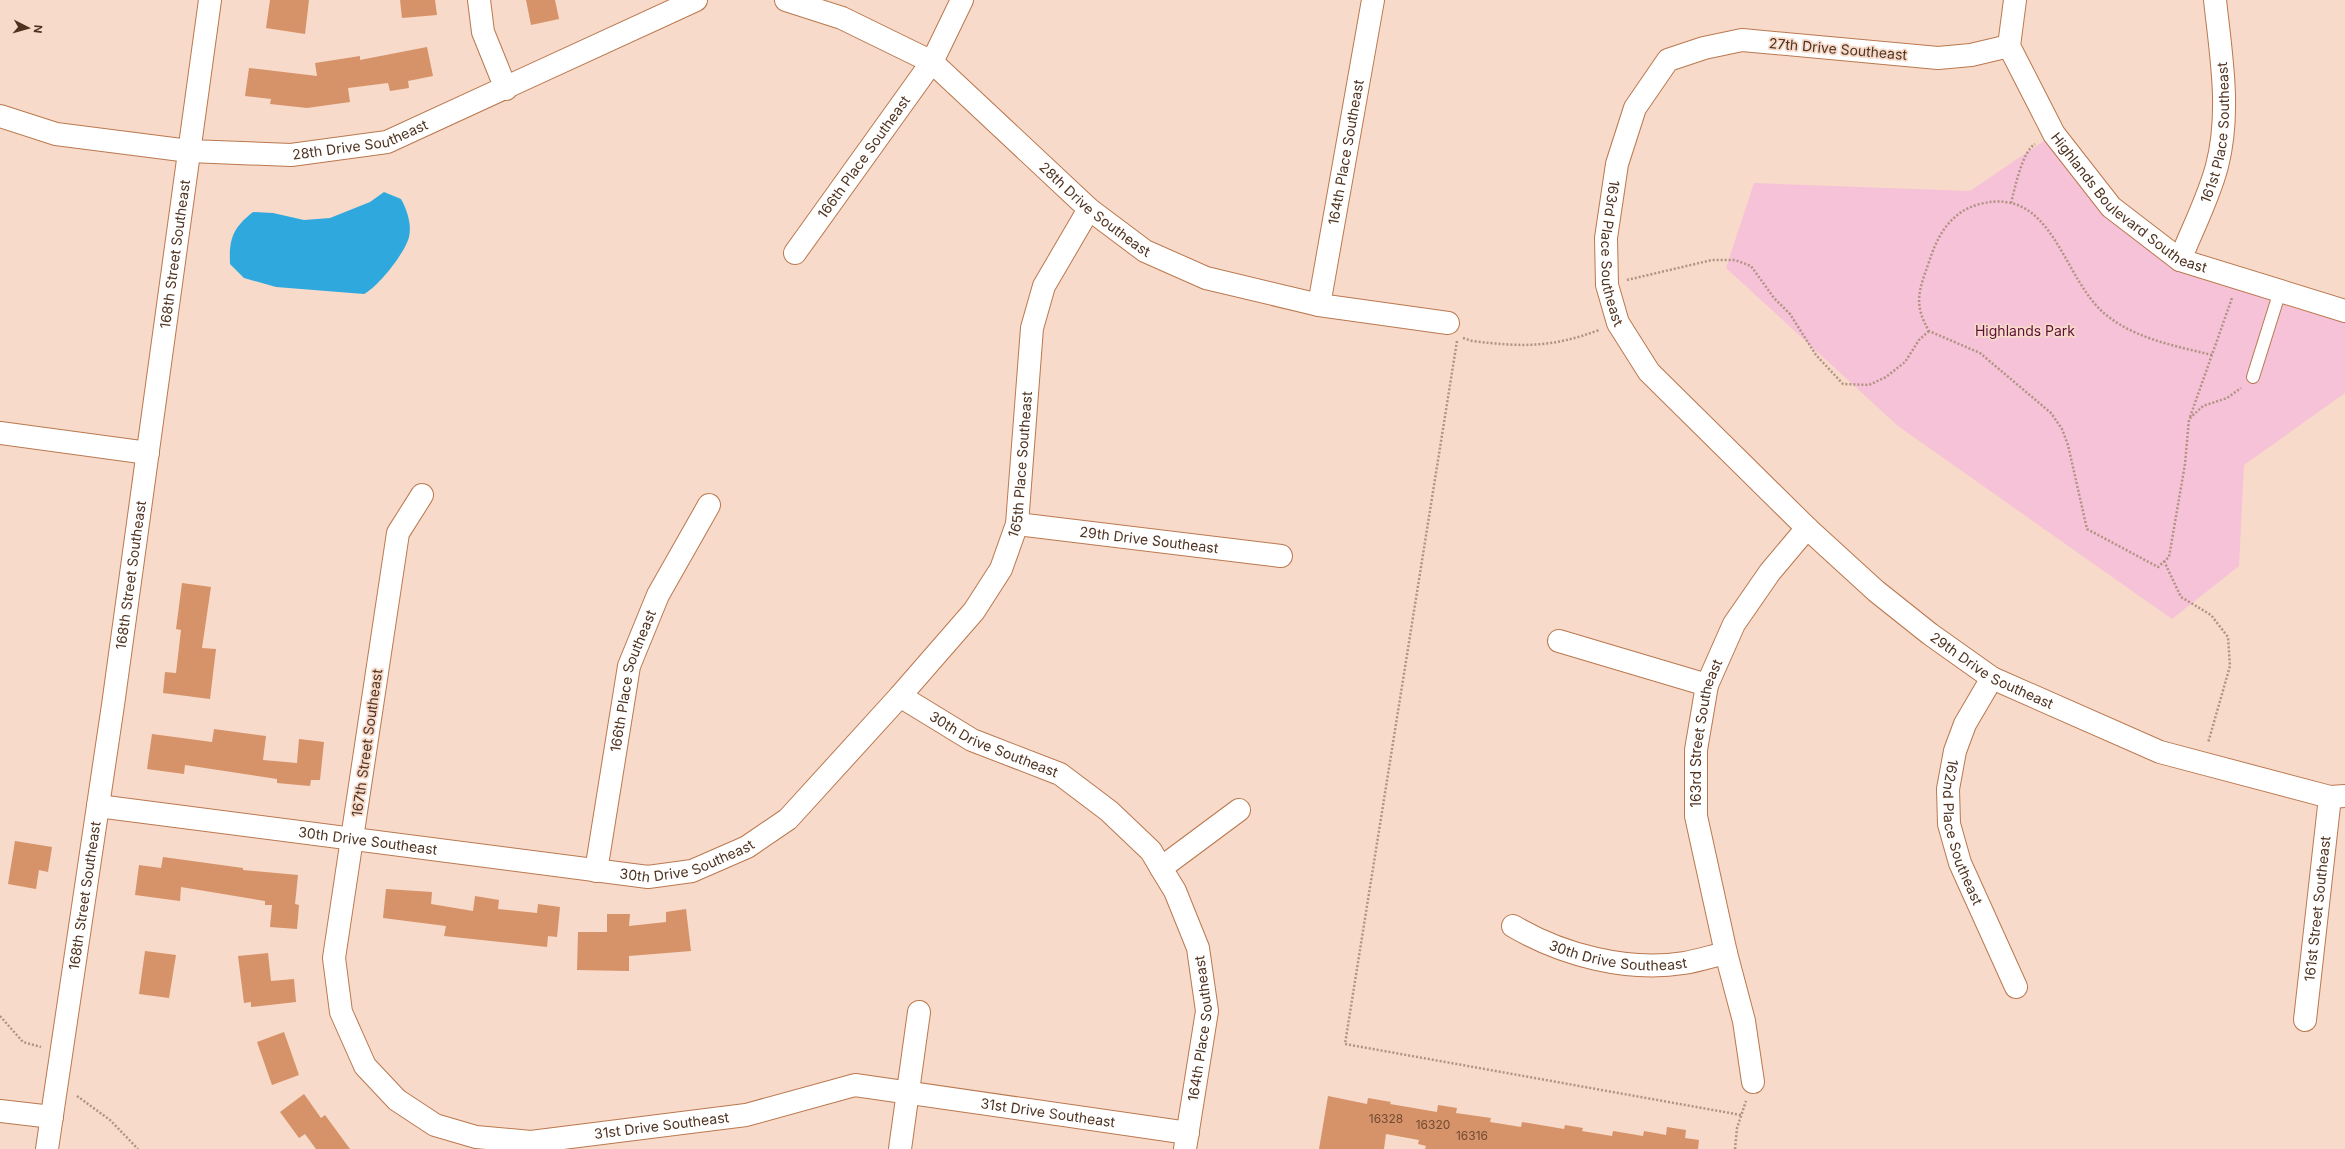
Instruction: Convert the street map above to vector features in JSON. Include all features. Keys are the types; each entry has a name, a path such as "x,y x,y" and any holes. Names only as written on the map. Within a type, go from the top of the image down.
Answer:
{"street":[{"name":"168th Street Southeast","path":"47,1149 98,806 210,0"},
{"path":"479,0 483,32 506,89"},
{"name":"28th Drive Southeast","path":"0,116 56,134 189,151 291,156 387,142 506,89 696,0"},
{"name":"28th Drive Southeast","path":"786,0 842,18 932,62 1089,209 1145,251 1206,278 1319,305 1448,323"},
{"name":"166th Place Southeast","path":"795,253 932,62 962,0"},
{"name":"164th Place Southeast","path":"1319,305 1373,0"},
{"path":"2009,46 2014,0"},
{"name":"161st Place Southeast","path":"2180,260 2217,167 2224,124 2222,66 2215,0"},
{"name":"27th Drive Southeast","path":"1668,60 1704,48 1742,40 1938,58 1971,56 2009,46"},
{"name":"Highlands Boulevard Southeast","path":"2009,46 2054,134 2111,207 2180,260 2345,311"},
{"name":"163rd Place Southeast","path":"1668,60 1635,108 1617,164 1606,238 1607,285 1618,323 1649,372 1704,428"},
{"name":"165th Place Southeast","path":"900,696 974,611 1001,569 1017,524 1032,328 1044,286 1089,209"},
{"name":"29th Drive Southeast","path":"1704,428 1807,528 1876,591 1930,634 1992,678 2160,752 2338,797"},
{"path":"0,433 148,453"},
{"name":"167th Street Southeast","path":"397,1100 364,1066 341,1012 334,958 398,533 422,495"},
{"name":"166th Place Southeast","path":"596,871 629,666 658,595 709,505"},
{"name":"29th Drive Southeast","path":"1017,524 1281,556"},
{"name":"163rd Street Southeast","path":"1753,1082 1744,1020 1726,953 1696,816 1696,750 1707,685 1734,624 1770,572 1807,528"},
{"path":"1560,641 1707,685"},
{"name":"162nd Place Southeast","path":"1992,678 1965,724 1955,752 1948,789 1949,824 1960,863 2016,987"},
{"name":"30th Drive Southeast","path":"98,806 596,871 648,876 692,871 747,847 788,819 900,696 972,740 1060,774 1115,816 1151,851 1161,868"},
{"name":"161st Street Southeast","path":"2305,1020 2338,797"},
{"path":"1161,868 1239,810"},
{"name":"164th Place Southeast","path":"1161,868 1175,891 1198,948 1207,1011 1186,1141"},
{"name":"30th Drive Southeast","path":"1513,926 1539,941 1593,958 1636,964 1683,963 1726,953"},
{"path":"900,1149 919,1012"},
{"name":"31st Drive Southeast","path":"397,1100 435,1125 476,1137 531,1142 581,1143 746,1115 855,1085 908,1092 1186,1141"},
{"path":"0,1111 52,1117"}],"lane":[{"path":"2253,377 2280,291"}],"path":[{"path":"2011,203 2019,172 2030,147 2054,134"},
{"path":"2212,355 2139,334 2106,315 2089,299 2042,221 2026,207 2011,203 1987,202 1974,205 1955,217 1939,234 1919,295 1918,307 1928,331 1980,353 2051,413 2062,429 2068,445 2087,529 2158,567 2169,557 2185,464 2189,419 2212,355 2239,278"},
{"path":"1607,285 1712,260 1735,260 1751,266 1774,298 1790,314 1816,355 1843,384 1869,385 1886,377 1905,362 1919,340 1928,331"},
{"path":"1618,323 1582,337 1535,346 1472,341 1458,336 1345,1044 1742,1115"},
{"path":"2189,419 2203,406 2227,398 2253,377"},
{"path":"2164,561 2181,597 2211,615 2228,637 2230,666 2202,763"},
{"path":"0,1016 24,1042 62,1053"},
{"path":"57,1082 110,1120 138,1149"},
{"path":"1735,1149 1737,1128 1753,1082"}],"green space":[{"name":"Highlands Park","path":"2054,134 2180,260 2345,311 2345,393 2244,465 2239,566 2172,619 1898,426 1726,268 1754,183 1970,191"}],"water":[{"path":"384,192 401,199 408,217 410,232 406,244 397,260 383,277 364,294 276,287 244,278 230,264 230,247 234,234 241,223 253,212 273,213 304,220 330,218 370,202"}],"building":[{"path":"270,0 309,0 305,34 266,28"},
{"path":"400,0 435,0 437,15 402,18"},
{"path":"526,0 555,0 559,19 531,25"},
{"path":"427,47 433,76 408,81 409,88 390,91 388,83 348,88 350,102 307,108 270,104 271,99 245,96 249,68 317,76 315,63 360,56 360,60"},
{"path":"182,583 211,587 202,648 216,649 210,699 163,693 165,672 176,673 181,630 176,629"},
{"path":"214,729 266,736 263,760 297,763 299,739 324,742 320,780 311,780 310,786 277,783 277,779 185,765 184,774 147,769 152,734 212,742"},
{"path":"15,841 52,847 48,872 39,870 36,889 8,884"},
{"path":"163,857 243,868 243,870 298,875 295,904 299,905 297,929 270,927 272,905 265,905 265,901 181,887 180,901 135,895 139,865 161,868"},
{"path":"386,889 432,892 431,904 473,911 475,896 499,900 498,909 537,913 538,904 560,907 557,937 548,936 547,947 444,936 446,926 383,918"},
{"path":"686,909 691,951 629,956 629,971 577,970 578,932 607,932 607,914 630,914 629,926 666,922 666,912"},
{"path":"145,951 176,955 169,998 139,994"},
{"path":"268,953 271,981 294,979 296,1002 251,1007 251,1002 244,1003 238,956"},
{"path":"284,1032 299,1075 272,1085 257,1042"},
{"path":"304,1094 321,1118 325,1115 350,1149 316,1149 305,1134 299,1138 280,1112"},
{"path":"1328,1096 1367,1104 1368,1098 1391,1102 1390,1104 1437,1112 1438,1105 1457,1108 1456,1113 1491,1118 1490,1122 1521,1127 1522,1122 1564,1129 1565,1125 1583,1128 1582,1131 1612,1136 1613,1131 1643,1136 1644,1131 1666,1135 1667,1127 1686,1130 1685,1138 1699,1140 1698,1149 1425,1149 1426,1146 1418,1144 1419,1140 1386,1134 1384,1149 1319,1149"}]}
